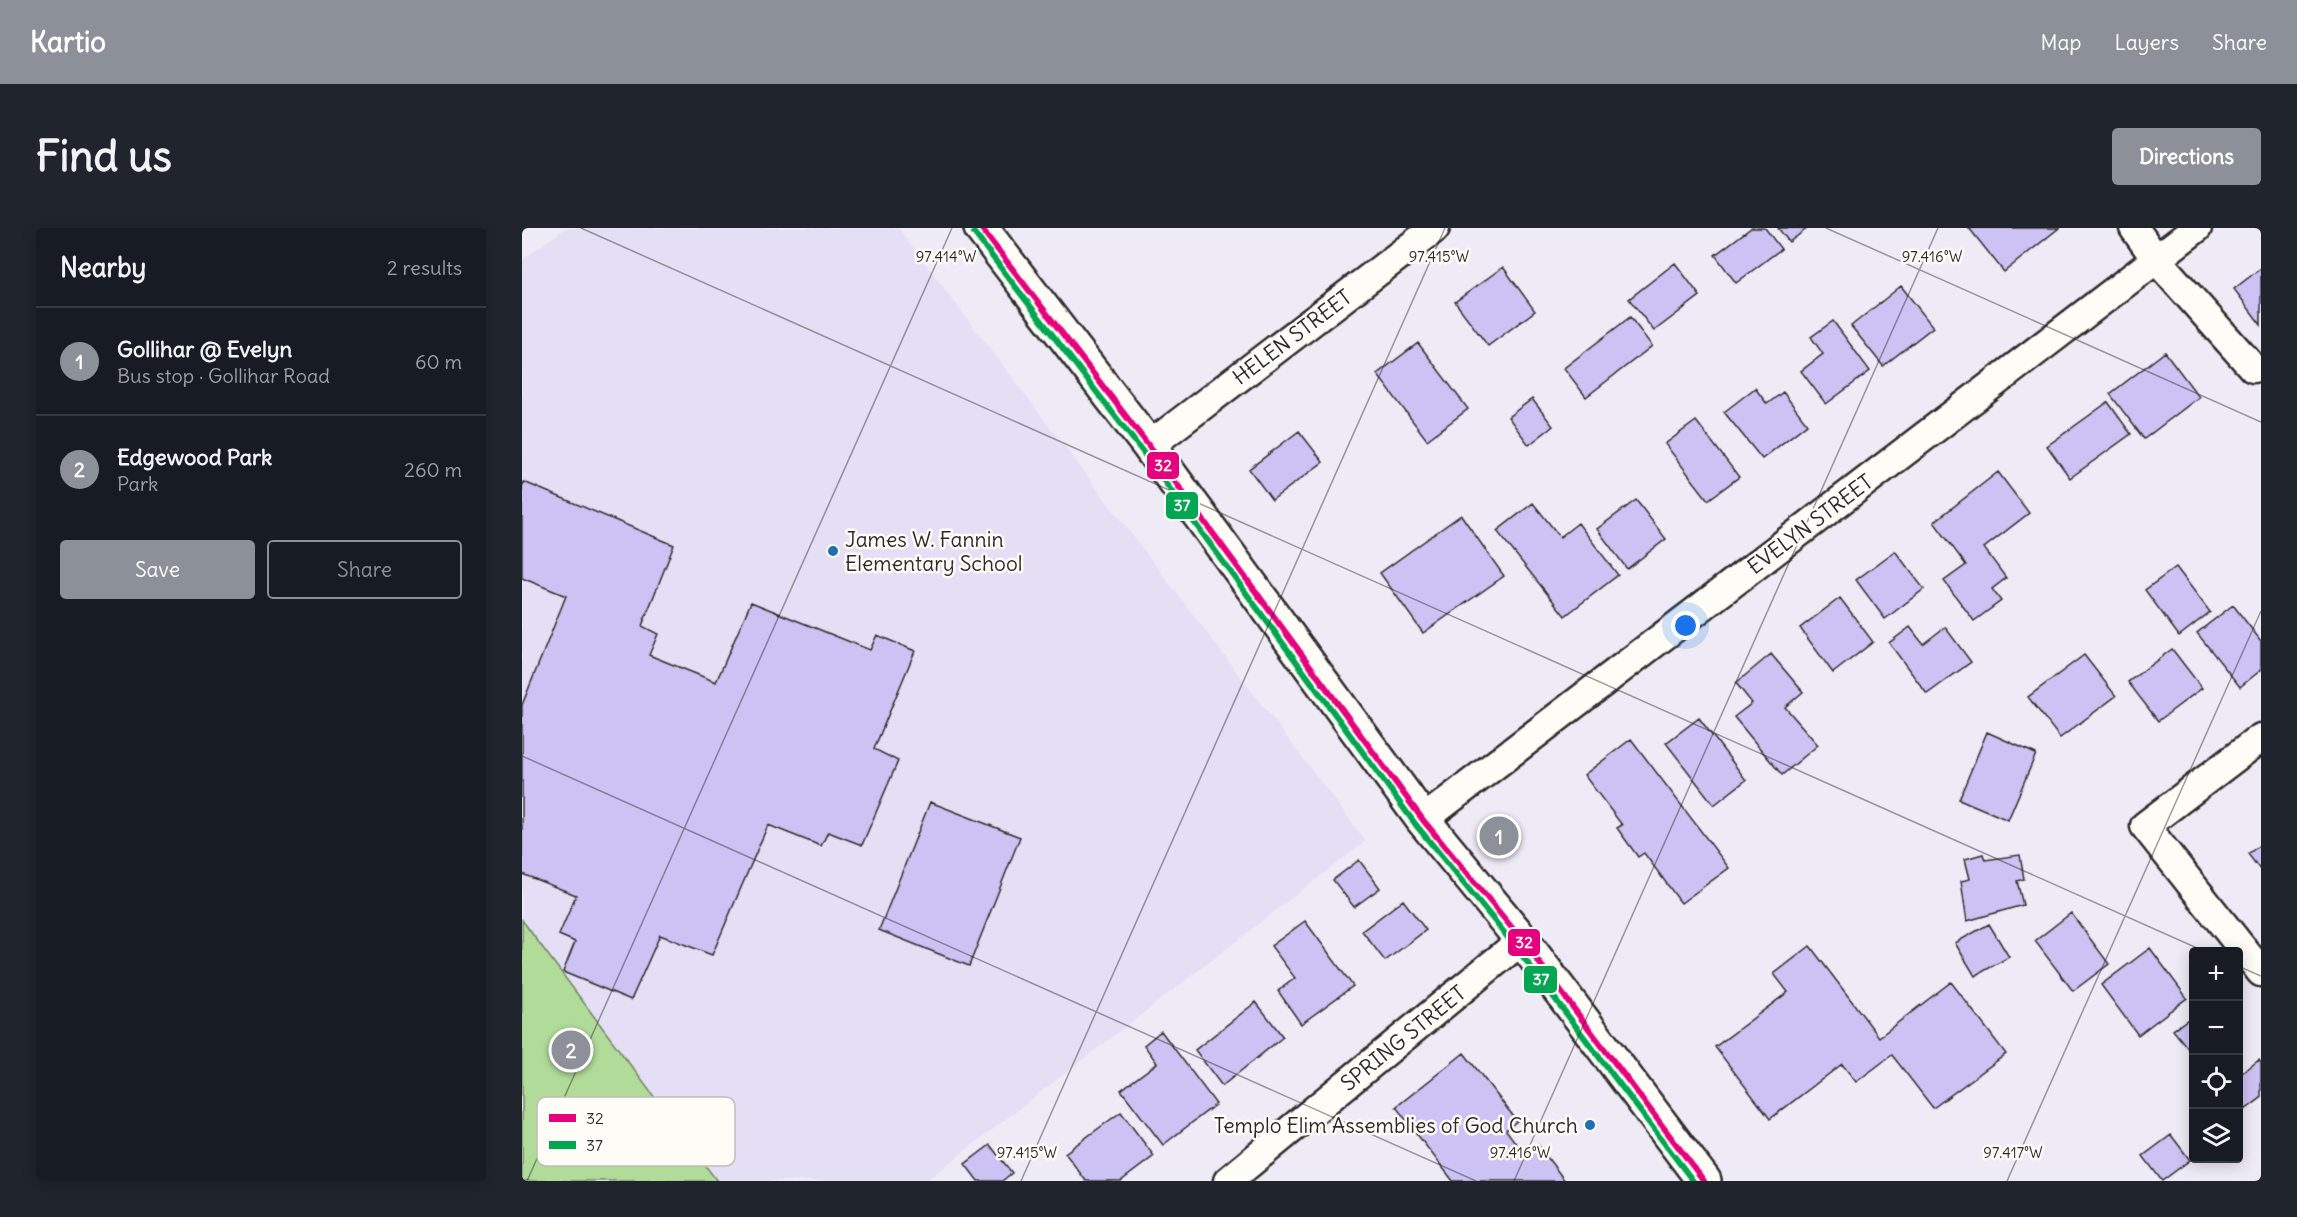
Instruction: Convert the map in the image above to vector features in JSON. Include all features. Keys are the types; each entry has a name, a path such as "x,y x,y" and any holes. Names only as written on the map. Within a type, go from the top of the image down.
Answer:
{"main road":[{"path":"981,228 1149,446 1423,820 1522,940 1704,1181"}],"street":[{"name":"HELEN STREET","path":"1149,446 1435,228"},
{"path":"2134,228 2156,259 2253,368"},
{"name":"EVELYN STREET","path":"1423,820 2197,228"},
{"path":"2261,738 2145,826 2261,972"},
{"name":"SPRING STREET","path":"1228,1181 1522,940"}],"shaded area":[{"name":"James W. Fannin Elementary School","path":"565,228 898,228 1366,841 926,1181 717,1181 706,1166 735,1166 735,1097 654,1097 522,920 522,260"}],"green space":[{"path":"522,920 654,1097 537,1097 537,1166 706,1166 717,1181 522,1181"}],"building":[{"path":"1751,228 1765,228 1781,249 1736,283 1715,255"},
{"path":"1778,228 1808,228 1789,242"},
{"path":"1969,228 2059,228 2004,272"},
{"path":"1675,263 1700,296 1654,331 1629,299"},
{"path":"1503,267 1535,311 1488,346 1455,302"},
{"path":"2261,268 2261,325 2234,289"},
{"path":"1901,286 1933,327 1883,366 1851,326"},
{"path":"1630,317 1652,346 1586,397 1564,368"},
{"path":"1833,321 1870,371 1826,404 1801,371 1823,354 1811,337"},
{"path":"1418,343 1468,409 1427,440 1377,374"},
{"path":"2165,352 2199,397 2144,439 2110,394"},
{"path":"1755,388 1767,404 1783,392 1807,424 1762,459 1724,412"},
{"path":"1532,399 1553,426 1529,445 1508,417"},
{"path":"2108,402 2131,434 2070,478 2047,446"},
{"path":"1696,421 1739,477 1708,500 1665,444"},
{"path":"1299,431 1323,462 1272,500 1249,469"},
{"path":"1998,472 2029,513 1984,548 2006,578 1992,589 2001,601 1974,621 1944,581 1966,565 1934,522"},
{"path":"524,482 674,545 642,626 658,634 649,655 716,682 751,602 870,650 877,635 915,651 874,749 898,761 862,845 828,832 821,846 768,825 712,955 660,935 631,1000 563,972 575,942 559,935 576,895 522,874 522,705 566,596 522,578 522,487"},
{"path":"1636,500 1666,539 1627,569 1597,529"},
{"path":"1533,503 1560,537 1578,523 1618,575 1565,616 1497,531"},
{"path":"1461,515 1504,576 1423,633 1380,573"},
{"path":"1895,551 1924,589 1885,619 1856,580"},
{"path":"2176,567 2210,612 2179,636 2145,590"},
{"path":"1840,598 1873,642 1833,673 1800,628"},
{"path":"2233,605 2261,641 2261,670 2240,687 2197,633"},
{"path":"1910,627 1923,644 1945,627 1971,662 1927,694 1889,643"},
{"path":"2172,649 2202,688 2158,721 2128,682"},
{"path":"1771,654 1803,692 1785,707 1818,745 1782,775 1734,717 1752,703 1736,683"},
{"path":"2084,655 2116,696 2060,738 2028,697"},
{"path":"1699,718 1746,780 1714,805 1666,743"},
{"path":"1987,732 2036,754 2008,820 1959,799"},
{"path":"1631,739 1729,868 1681,903 1644,853 1638,857 1617,828 1622,825 1584,775"},
{"path":"930,802 1020,837 969,966 879,930"},
{"path":"2261,844 2261,871 2248,854"},
{"path":"1983,854 1985,860 2020,855 2024,879 2017,881 2023,905 1967,921 1961,881 1970,879 1965,859"},
{"path":"1359,860 1380,888 1354,907 1333,880"},
{"path":"1403,900 1426,930 1385,961 1362,931"},
{"path":"2071,913 2109,964 2073,991 2035,941"},
{"path":"1305,921 1353,986 1301,1024 1278,991 1295,978 1271,946"},
{"path":"1989,924 2009,957 1975,976 1955,943"},
{"path":"1810,946 1879,1037 1951,982 2006,1054 1933,1108 1892,1055 1856,1082 1842,1064 1770,1119 1715,1047 1788,992 1774,974"},
{"path":"2150,948 2187,998 2138,1035 2101,985"},
{"path":"1256,1002 1283,1037 1222,1086 1195,1050"},
{"path":"2189,1019 2189,1050 2173,1030"},
{"path":"1161,1031 1216,1104 1163,1145 1121,1090 1157,1063 1144,1045"},
{"path":"1464,1053 1517,1121 1506,1130 1525,1156 1538,1145 1565,1181 1453,1181 1396,1107"},
{"path":"2259,1060 2261,1063 2261,1098 2243,1111 2243,1109 2243,1072"},
{"path":"1121,1112 1154,1156 1121,1181 1086,1181 1065,1153"},
{"path":"2171,1135 2189,1161 2162,1181 2143,1156"},
{"path":"990,1145 1012,1173 1002,1181 978,1181 965,1164"}],"transit line":[{"name":"32","path":"981,228 1149,446 1423,820 1522,940 1704,1181"},
{"name":"37","path":"974,233 1142,451 1416,825 1515,946 1693,1181"}],"place":[{"name":"James W. Fannin Elementary School","path":"833,551"},
{"name":"Gollihar @ Evelyn","path":"1499,836"},
{"name":"Edgewood Park","path":"571,1050"},
{"name":"Templo Elim Assemblies of God Church","path":"1590,1125"}]}
